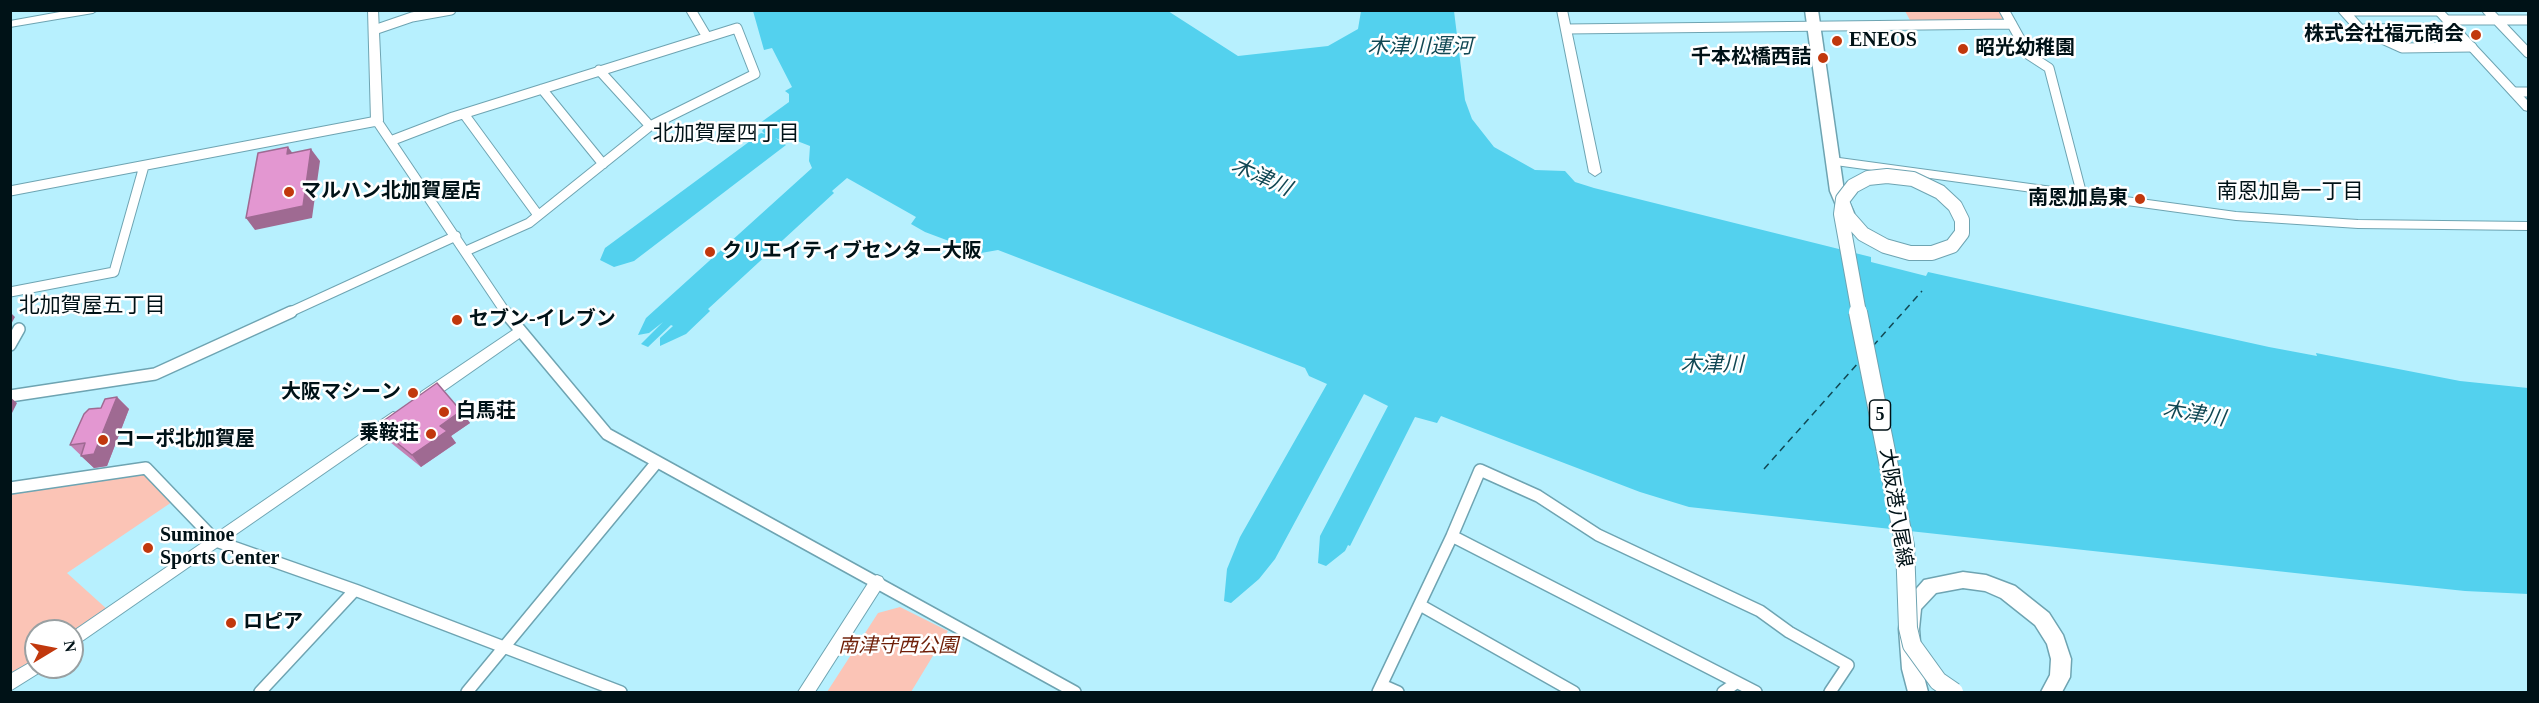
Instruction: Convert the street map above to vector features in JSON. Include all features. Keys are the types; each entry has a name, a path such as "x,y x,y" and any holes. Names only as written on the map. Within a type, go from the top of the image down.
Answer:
{"main road":[{"name":"大阪港八尾線","path":"1810,10 1833,167 1840,203 1844,210 1848,216 1873,240 1897,250 1927,253 1951,245 1962,229 1957,209 1940,192 1912,180 1884,176 1858,183 1845,198 1843,204 1844,208 1846,213 1848,217 1863,234 1872,240 1897,250 1921,254 1938,252 1952,246 1962,233 1962,220 1960,213 1955,206 1940,192 1912,179 1890,176 1884,176 1868,178 1858,183 1853,186 1843,199 1842,204 1841,214 1842,230 1901,525 1910,639 1928,671 1955,693"},
{"name":"大阪港八尾線","path":"1955,693 1934,676 1920,658 1911,639 1908,619 1912,605 1926,588 1942,581 1958,579 1982,582 2006,590 2028,604 2041,617 2055,636 2062,657 2061,678 2052,693"},
{"name":"大阪港八尾線","path":"1918,693 1912,669 1909,628 1912,605 1931,586 1963,580 2000,589 2033,610 2056,641 2061,670 2052,693"}],"street":[{"path":"10,24 93,10"},
{"path":"373,10 377,121 393,141 519,331 603,431 1075,693"},
{"path":"374,30 412,18 451,10"},
{"path":"691,10 707,37"},
{"path":"1562,10 1595,172"},
{"path":"2004,10 2029,55 2049,68 2082,195"},
{"path":"2487,10 2525,45 2529,53"},
{"path":"2343,11 2437,11 2529,107"},
{"path":"2343,11 2360,29 2402,48 2472,47"},
{"path":"2360,29 2529,20"},
{"path":"1566,29 2012,24"},
{"path":"393,141 464,114 736,28 755,74 650,126 528,223 466,250"},
{"path":"599,70 650,126"},
{"path":"542,89 603,164"},
{"path":"2514,92 2529,92"},
{"path":"464,114 538,215"},
{"path":"10,191 377,121"},
{"path":"10,292 114,272 144,166"},
{"path":"1833,167 1946,176 2236,216 2358,224 2529,226"},
{"path":"10,396 155,374 456,236"},
{"path":"10,345 19,329"},
{"path":"84,633 519,331"},
{"path":"467,693 657,462"},
{"path":"10,488 146,468 216,541 356,590 621,693"},
{"path":"1398,693 1380,688 1452,536 1480,470 1538,496 1598,535 1760,610 1789,632 1848,665 1830,693"},
{"path":"1452,536 1756,693"},
{"path":"806,693 877,582"},
{"path":"261,693 356,590"},
{"path":"1419,605 1574,693"},
{"path":"10,684 24,674"},
{"path":"1723,693 1736,683"}],"green space":[{"path":"1905,11 2000,11 2006,22 1911,22"},
{"path":"144,471 172,502 67,573 108,610 84,627 84,619 24,619 24,669 11,678 11,492"},
{"name":"南津守西公園","path":"900,607 948,631 911,692 827,692 878,613"}],"water":[{"name":"木津川","path":"753,11 1168,11 1238,56 1328,46 1358,29 1361,11 1454,11 1465,100 1472,119 1494,147 1535,170 1565,171 1575,182 1594,188 1871,257 1871,262 1926,276 1928,272 2317,356 2316,353 2460,381 2528,388 2528,594 2465,591 1689,507 1640,492 1441,416 1437,423 1415,417 1350,546 1348,545 1345,551 1326,566 1318,563 1320,536 1388,406 1364,394 1275,559 1259,579 1231,603 1224,601 1227,569 1240,537 1327,384 1309,376 1305,368 998,250 981,253 925,232 911,224 916,217 847,178 832,191 834,193 708,309 710,311 686,334 660,346 660,338 673,326 671,325 648,347 641,344 663,322 649,333 638,335 646,318 812,168 809,161 810,146 792,139 785,142 775,138 786,145 634,261 614,267 600,260 605,248 761,133 765,134 762,131 766,126 760,123 789,102 789,94 785,91 792,87 772,48 764,50"}],"building":[{"name":"マルハン北加賀屋店","path":"288,147 287,154 311,149 303,206 246,218 258,153"},
{"path":"437,383 461,411 440,426 447,431 412,455 376,426"},
{"path":"117,397 94,454 81,456 85,443 70,445 84,414 89,409 101,408 105,399"}],"ferry route":[{"path":"1873,346 1922,291"},
{"path":"1764,469 1860,361"}],"place":[{"name":"株式会社福元商会","path":"2476,35"},
{"name":"ENEOS","path":"1837,41"},
{"name":"昭光幼稚園","path":"1963,49"},
{"name":"千本松橋西詰","path":"1823,58"},
{"name":"マルハン北加賀屋店","path":"289,192"},
{"name":"南恩加島東","path":"2140,199"},
{"name":"クリエイティブセンター大阪","path":"710,252"},
{"name":"セブン-イレブン","path":"457,320"},
{"name":"大阪マシーン","path":"413,393"},
{"name":"白馬荘","path":"444,412"},
{"name":"乗鞍荘","path":"431,434"},
{"name":"コーポ北加賀屋","path":"103,440"},
{"name":"Suminoe Sports Center","path":"148,548"},
{"name":"ロピア","path":"231,623"}],"district":[{"name":"北加賀屋四丁目","path":"726,134"},
{"name":"南恩加島一丁目","path":"2290,192"},
{"name":"北加賀屋五丁目","path":"92,306"}],"water label":[{"name":"木津川運河","path":"1420,47"}]}
